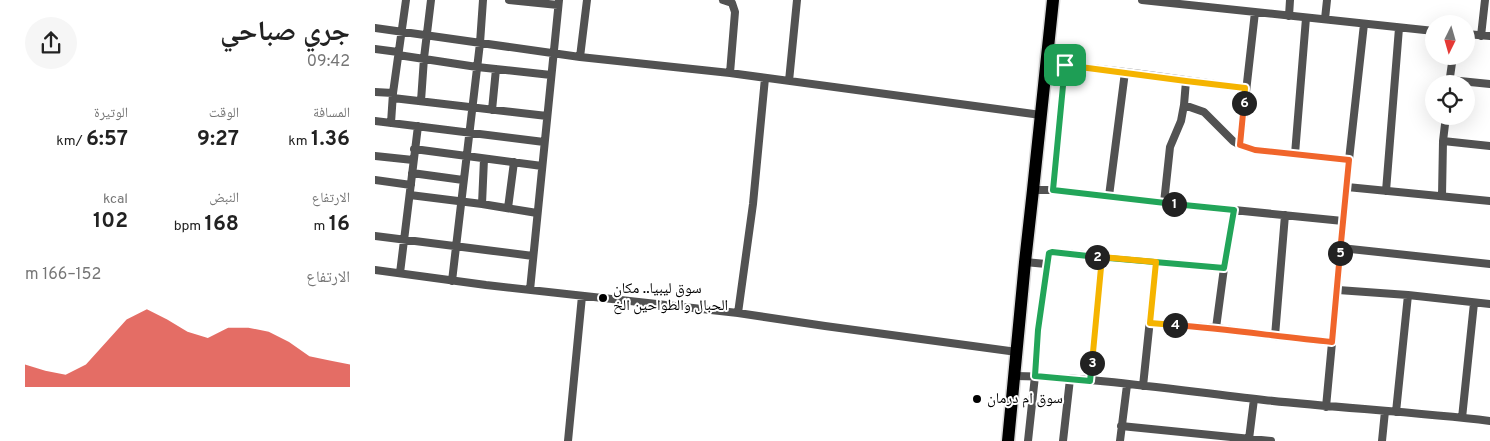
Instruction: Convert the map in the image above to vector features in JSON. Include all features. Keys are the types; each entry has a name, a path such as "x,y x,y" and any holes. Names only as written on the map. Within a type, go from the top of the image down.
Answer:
{"highway":[{"path":"1009,441 1025,262 1053,0"}],"street":[{"path":"391,123 406,0"},
{"path":"421,101 431,0"},
{"path":"452,280 480,43 483,0"},
{"path":"509,0 559,2 530,290"},
{"path":"580,57 587,0"},
{"path":"723,0 732,3 735,12 730,73"},
{"path":"789,81 797,0"},
{"path":"1143,0 1425,30"},
{"path":"1233,10 1235,0"},
{"path":"1289,16 1290,0"},
{"path":"1325,19 1327,0"},
{"path":"1485,0 1486,36"},
{"path":"1240,145 1255,12"},
{"path":"1295,154 1306,18"},
{"path":"1326,407 1364,24"},
{"path":"375,28 580,57 730,73 1041,115"},
{"path":"1386,191 1399,28"},
{"path":"375,49 477,67 551,75"},
{"path":"1046,64 1125,72 1245,88"},
{"path":"1053,190 1065,65"},
{"path":"492,110 496,69"},
{"path":"1109,196 1125,72"},
{"path":"738,313 753,204 765,78"},
{"path":"1164,203 1170,147 1181,121 1186,81"},
{"path":"1475,83 1490,84"},
{"path":"375,92 421,101 547,116"},
{"path":"1184,105 1207,114 1233,141 1255,150 1349,160"},
{"path":"375,121 544,142"},
{"path":"1442,196 1445,125"},
{"path":"400,273 418,126"},
{"path":"1443,141 1490,146"},
{"path":"415,150 542,166"},
{"path":"375,156 413,160"},
{"path":"483,204 484,159"},
{"path":"508,208 514,162"},
{"path":"412,172 463,180"},
{"path":"375,180 411,185"},
{"path":"1347,187 1490,201"},
{"path":"1033,190 1053,190 1343,221"},
{"path":"410,195 537,213"},
{"path":"1216,328 1234,210"},
{"path":"1275,336 1285,215"},
{"path":"375,236 533,256"},
{"path":"1341,248 1490,264"},
{"path":"1028,441 1038,330 1048,254 1052,252 1224,268"},
{"path":"1090,381 1102,257"},
{"path":"1025,262 1047,264"},
{"path":"1143,386 1156,262"},
{"path":"375,270 530,290 738,313 1017,352"},
{"path":"1338,290 1490,304"},
{"path":"568,441 583,296"},
{"path":"1396,412 1408,296"},
{"path":"1462,418 1474,303"},
{"path":"1150,323 1216,328 1332,342"},
{"path":"1015,376 1070,379 1326,407 1490,421"},
{"path":"1063,441 1070,379"},
{"path":"1120,441 1127,385"},
{"path":"1249,439 1254,399"},
{"path":"1382,441 1385,411"},
{"path":"1121,426 1271,441"}],"place":[{"name":"سوق ليبيا.. مكان الحبال والطواحين الخ","path":"603,298"},
{"name":"سوق ام درمان","path":"977,399"}],"route":[{"path":"1065,65 1245,88 1240,145 1255,150 1349,160 1332,342 1216,328 1150,323 1156,262 1102,257 1090,381 1035,376 1038,330 1050,252 1224,268 1234,210 1053,190 1065,65"}]}
